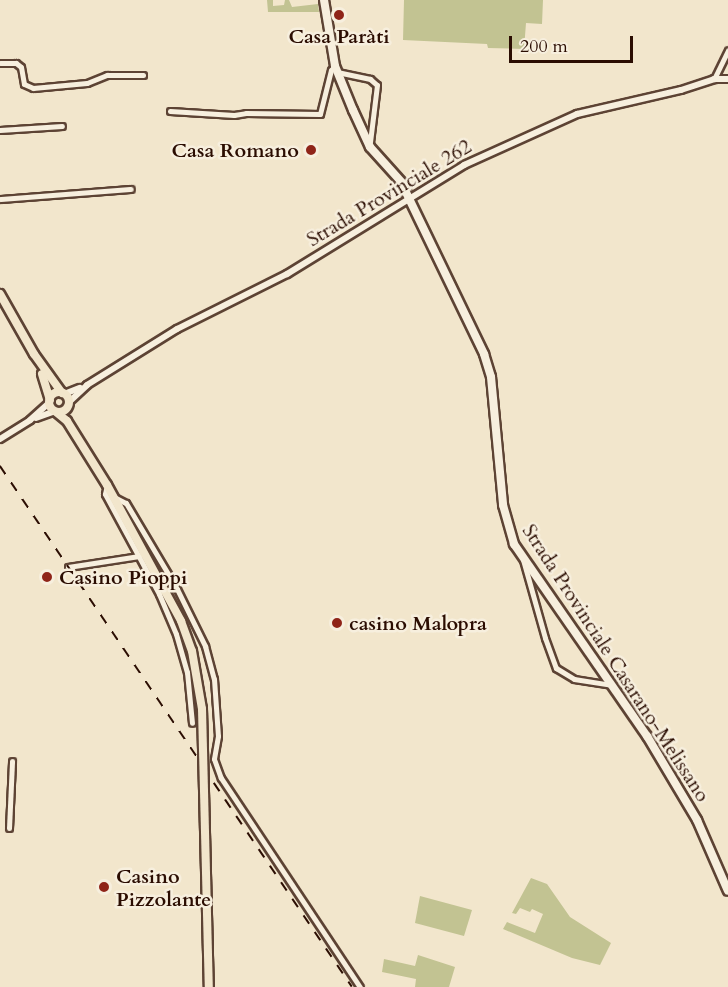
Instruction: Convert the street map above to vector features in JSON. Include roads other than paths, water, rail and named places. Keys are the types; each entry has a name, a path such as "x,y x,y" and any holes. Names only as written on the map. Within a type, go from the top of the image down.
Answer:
{"main road":[{"name":"Strada Provinciale Casarano-Melissano","path":"324,0 336,69 370,147 409,193 484,354 491,377 503,506 514,544 646,736 697,820 728,891"},
{"path":"0,294 34,354 46,381 50,401 56,411 68,421 84,445 182,621 199,679 202,709 209,987"},
{"path":"34,354 69,403 84,445"},
{"path":"50,401 56,393 63,393"},
{"path":"56,411 64,411 69,403"}],"street":[{"path":"714,79 728,50"},
{"path":"0,63 16,63 21,67 24,84 33,88 87,83 107,75 144,75"},
{"path":"170,111 234,116 246,113 320,114 331,70 336,69 370,79 376,85 370,147"},
{"name":"Strada Provinciale 262","path":"87,386 177,329 287,274 464,165 577,114 681,90 714,79 728,79"},
{"path":"0,130 62,126"},
{"path":"0,199 131,189"},
{"path":"63,393 87,386"},
{"path":"69,403 87,386"},
{"path":"0,439 30,420 50,401"},
{"path":"30,420 56,411"},
{"path":"107,484 105,494 139,556 176,634 187,672 192,723"},
{"path":"114,497 126,503 177,588 205,646 214,679 218,736 214,759 220,778 360,987"},
{"path":"522,555 544,638 556,668 574,679 610,685"},
{"path":"68,567 139,556"},
{"path":"9,828 12,761"}],"railway":[{"path":"0,466 197,757"},
{"path":"214,783 352,987"}],"place":[{"name":"Casa Paràti","path":"339,15"},
{"name":"Casa Romano","path":"311,150"},
{"name":"Casino Pioppi","path":"47,577"},
{"name":"casino Malopra","path":"337,623"},
{"name":"Casino Pizzolante","path":"104,887"}]}
